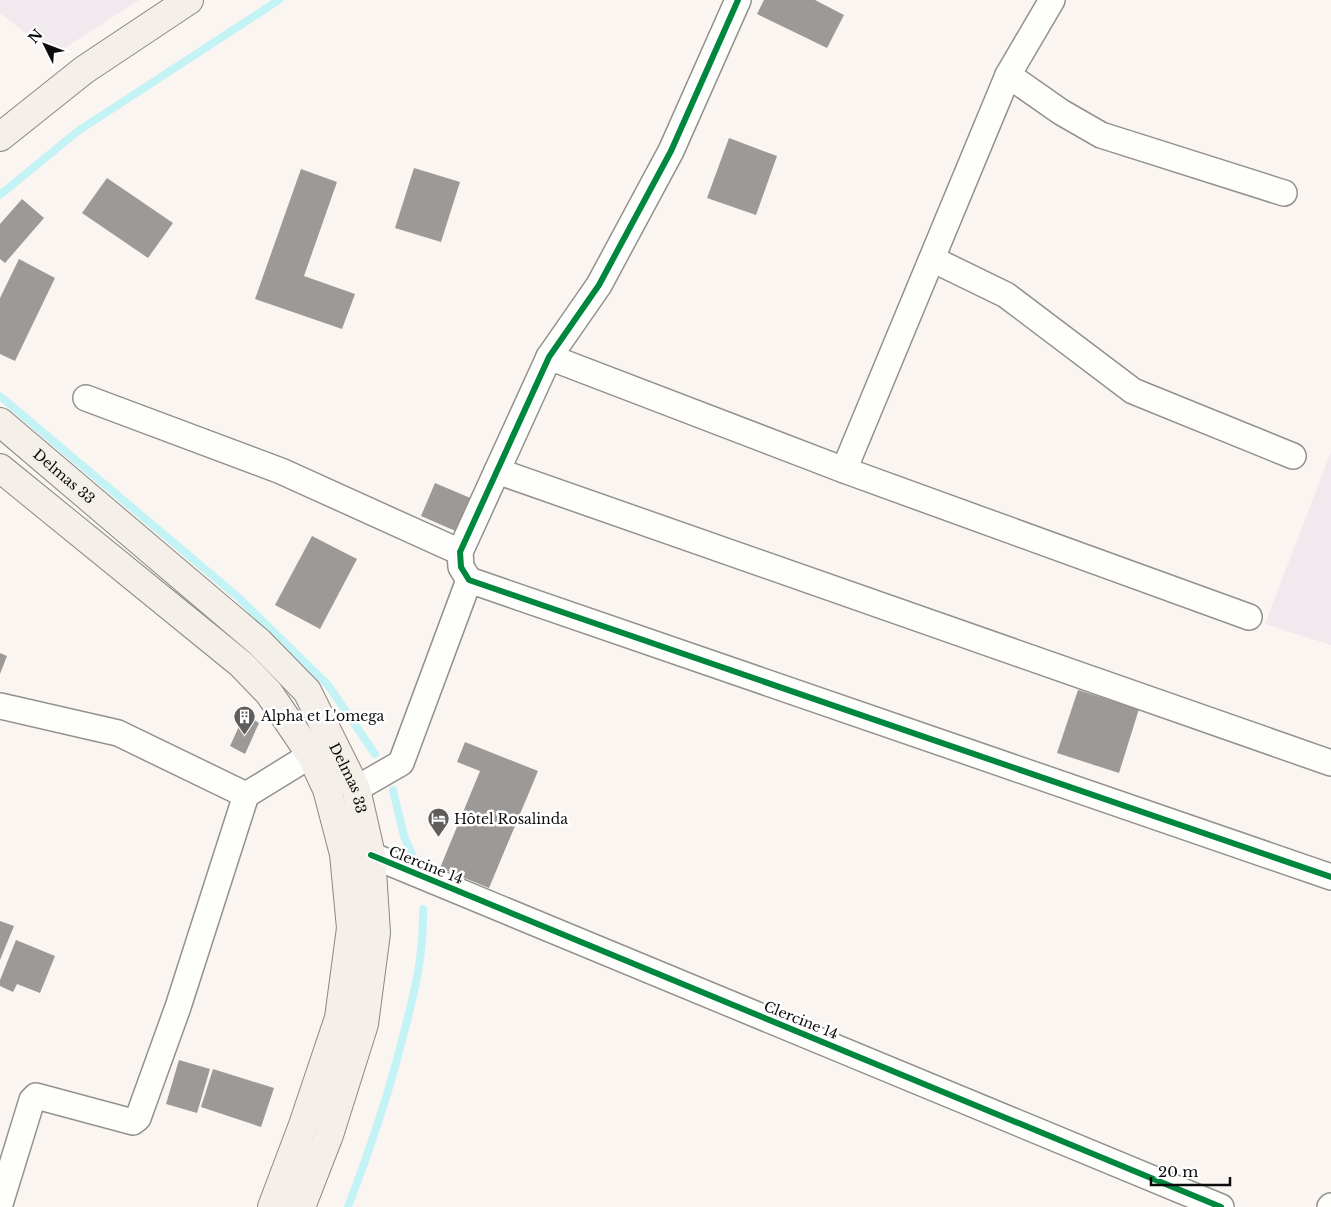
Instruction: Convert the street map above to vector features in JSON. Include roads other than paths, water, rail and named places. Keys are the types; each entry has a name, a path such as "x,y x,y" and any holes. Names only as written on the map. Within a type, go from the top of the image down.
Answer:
{"main road":[{"path":"0,137 84,70 189,0"},
{"name":"Delmas 33","path":"0,422 259,642 307,691 356,790 370,856 376,934 364,1024 329,1135 301,1207"},
{"name":"Delmas 33","path":"0,468 241,664 269,693 311,755 327,789 344,854 351,928 339,1018 303,1125 272,1207"}],"street":[{"path":"738,0 672,151 599,285 550,357 460,552 461,567 468,580 1331,877"},
{"path":"844,470 1008,75 1045,3"},
{"path":"1008,75 1061,112 1101,135 1284,193"},
{"path":"932,259 1001,292 1133,391 1293,456"},
{"path":"550,357 844,470 1249,617"},
{"path":"86,398 281,471 460,552"},
{"path":"497,471 1331,763"},
{"path":"356,790 401,763 468,580"},
{"path":"0,706 118,734 246,795"},
{"path":"0,1204 32,1100 36,1096 133,1122 138,1118 181,998 246,795 311,755"},
{"name":"Clercine 14","path":"370,856 1221,1207"}],"waterway":[{"path":"0,195 78,131 279,0"},
{"path":"0,396 238,597 328,685 375,754"},
{"path":"393,790 404,836 415,861"},
{"path":"348,1207 371,1145 397,1061 420,960 423,909"}],"place":[{"name":"Alpha et L'omega","path":"245,735"},
{"name":"Hôtel Rosalinda","path":"438,838"}]}
